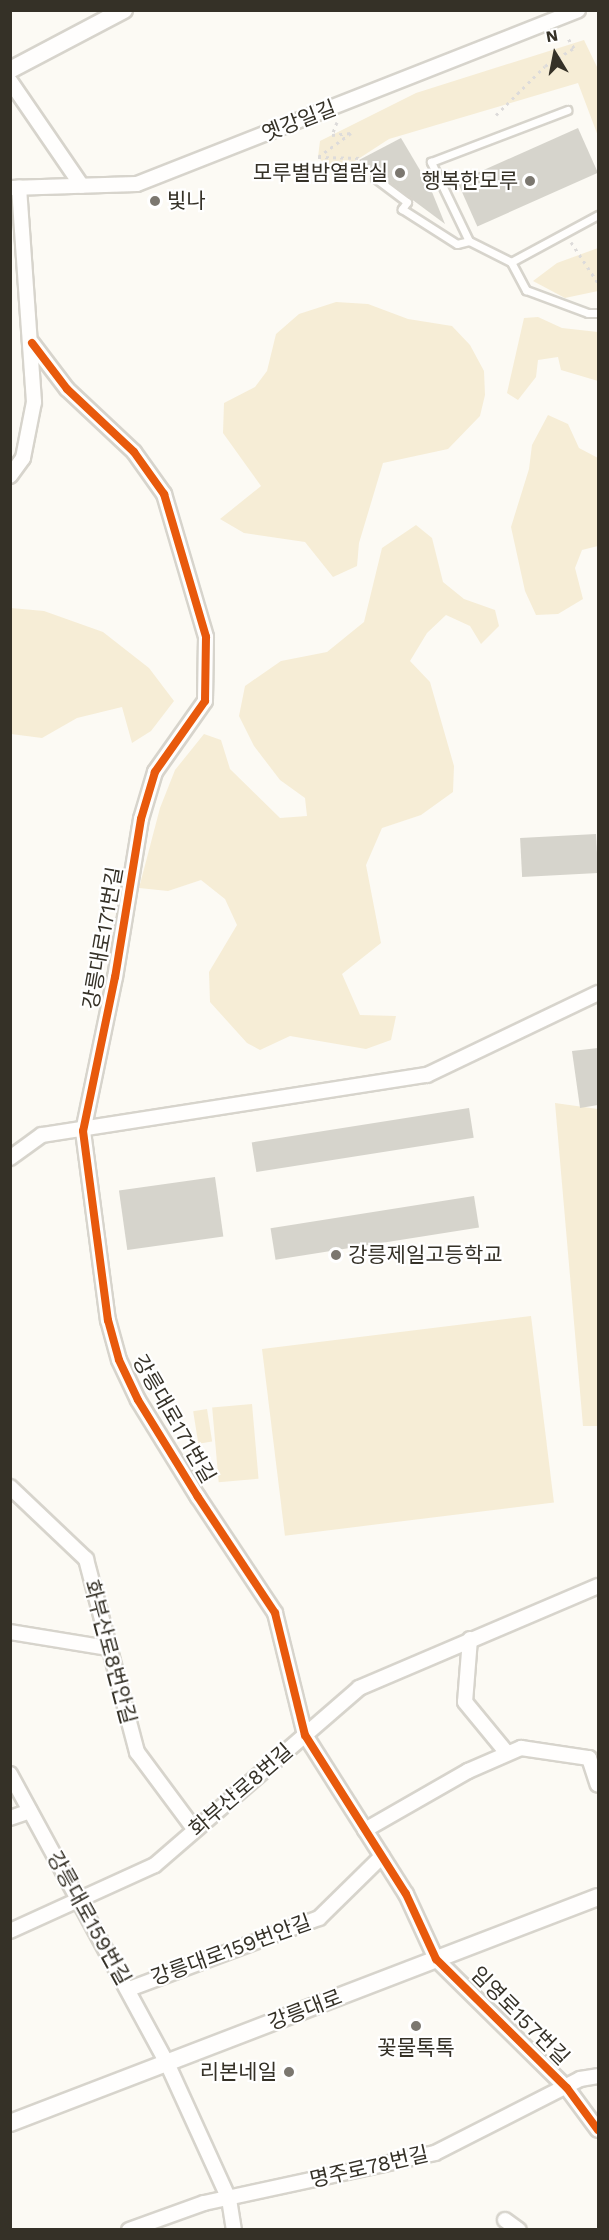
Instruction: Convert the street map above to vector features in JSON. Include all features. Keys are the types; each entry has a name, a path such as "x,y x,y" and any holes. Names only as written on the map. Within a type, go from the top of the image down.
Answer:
{"street":[{"path":"10,70 124,10"},
{"name":"옛강일길","path":"15,188 137,184 578,10"},
{"path":"10,81 82,186"},
{"path":"10,476 22,459 34,402 32,343 15,188"},
{"name":"강릉대로171번길","path":"32,343 67,389 134,452 164,494 189,570 206,637 205,701 155,772 141,819 115,977 84,1131 108,1320 119,1360 138,1400 198,1497 275,1613 305,1735 406,1894 436,1959"},
{"path":"10,1158 42,1135 84,1131 427,1075 598,993"},
{"name":"화부산로8번안길","path":"10,1486 86,1559 136,1752 195,1830"},
{"name":"화부산로8번길","path":"10,1931 155,1865 359,1688 598,1586"},
{"path":"10,1632 108,1648"},
{"path":"470,1639 465,1702 507,1753"},
{"path":"365,1830 468,1771 520,1748 589,1758 598,1785"},
{"name":"강릉대로159번길","path":"10,1774 77,1900 129,1989 167,2063 229,2199 234,2229"},
{"path":"10,1818 30,1811"},
{"name":"강릉대로159번안길","path":"129,1989 319,1918 382,1856"},
{"name":"강릉대로","path":"10,2122 598,1897"},
{"name":"임영로157번길","path":"436,1959 567,2088 598,2130"},
{"name":"명주로78번길","path":"129,2229 204,2203 435,2153 567,2088 580,2079 598,2076"},
{"path":"505,2220 519,2229"}],"lane":[{"path":"567,110 431,162 469,241 511,262 526,290 588,313 598,313"},
{"path":"375,177 407,202 402,209 457,244 469,241"},
{"path":"511,262 598,215"}],"path":[{"path":"496,115 545,66 574,48 568,38"},
{"path":"332,108 337,120 332,135 351,133 318,157 363,158"},
{"path":"565,233 598,283"}],"shaded area":[{"path":"584,40 598,69 598,136 578,83 389,139 335,174 318,157 320,141 416,93"},
{"path":"598,248 598,291 565,298 533,281 557,263"},
{"path":"336,302 368,304 408,319 452,326 470,345 484,371 485,395 480,416 448,449 383,463 359,543 357,566 333,577 305,542 244,533 220,519 261,486 223,433 224,403 255,387 267,371 276,334 299,314"},
{"path":"538,317 562,328 598,332 598,381 561,370 558,357 538,360 536,377 518,400 507,393 524,318"},
{"path":"548,415 568,424 579,448 598,458 598,546 582,550 575,568 583,599 558,614 536,615 525,591 511,527 529,469 532,445"},
{"path":"416,525 432,538 443,582 464,599 495,610 499,626 481,644 470,626 446,615 427,633 410,661 430,682 454,766 453,792 421,815 382,828 366,865 381,943 342,974 360,1015 396,1016 391,1040 366,1049 290,1036 260,1050 247,1043 210,1002 209,972 237,925 225,899 201,880 168,891 139,888 160,808 175,770 204,734 221,740 230,769 280,818 307,816 305,798 280,780 254,746 239,716 245,686 281,661 327,652 364,622 382,548"},
{"path":"11,608 44,611 103,632 149,668 174,701 151,731 132,743 122,707 77,718 42,738 11,734"},
{"path":"555,1103 598,1109 598,1426 583,1426"},
{"path":"531,1316 554,1503 285,1536 262,1349"},
{"path":"252,1404 259,1479 219,1482 212,1407"},
{"path":"207,1409 212,1442 198,1444 193,1411"}],"building":[{"name":"행복한모루","path":"578,128 598,173 477,226 457,182"},
{"name":"모루별밤열람실","path":"401,138 430,187 445,224 359,160"},
{"path":"596,834 598,873 522,877 520,838"},
{"path":"598,1048 598,1105 580,1108 572,1051"},
{"path":"469,1108 474,1138 256,1172 252,1142"},
{"path":"215,1177 223,1236 127,1250 119,1190"},
{"path":"474,1196 479,1228 276,1260 271,1228"}],"cycle path":[{"path":"32,343 67,389 134,452 164,494 206,637 205,701 155,772 141,819 115,977 83,1131 108,1320 119,1360 138,1400 198,1497 275,1613 305,1735 406,1894 436,1959 567,2088 598,2130"}],"place":[{"name":"모루별밤열람실","path":"400,173"},
{"name":"행복한모루","path":"530,181"},
{"name":"빛나","path":"155,201"},
{"name":"강릉제일고등학교","path":"336,1255"},
{"name":"꽃물톡톡","path":"416,2026"},
{"name":"리본네일","path":"289,2072"}]}
